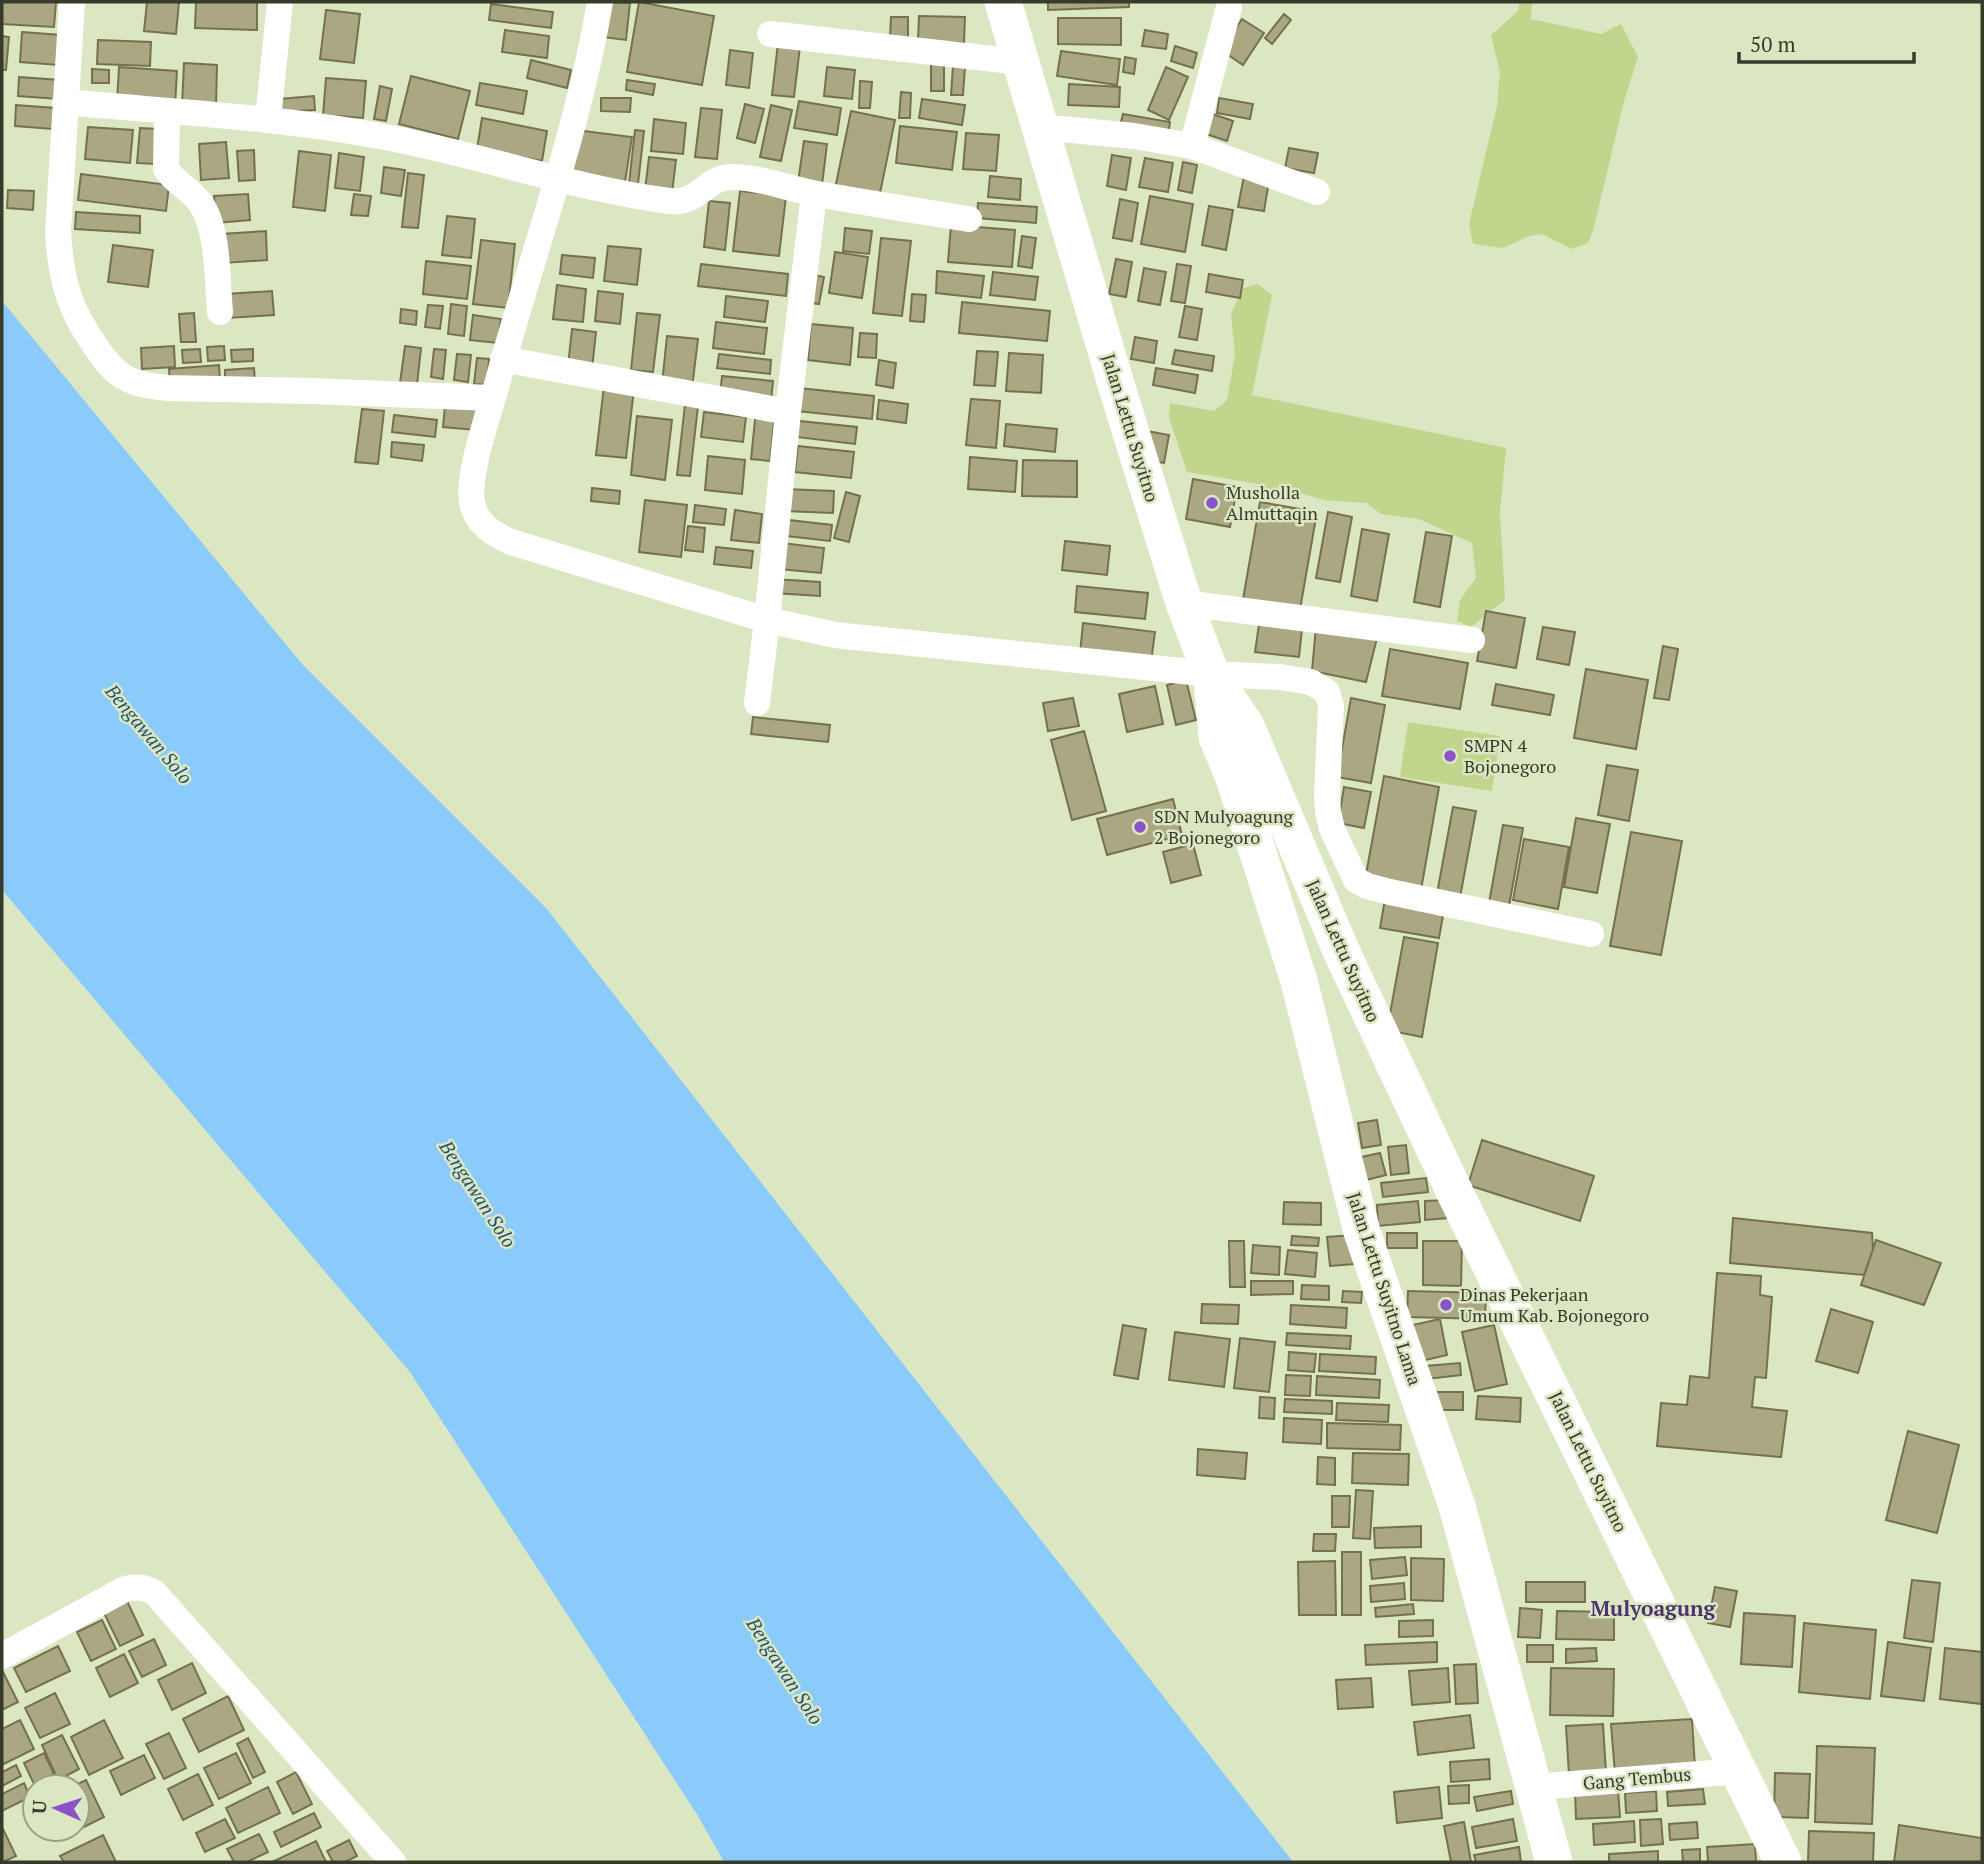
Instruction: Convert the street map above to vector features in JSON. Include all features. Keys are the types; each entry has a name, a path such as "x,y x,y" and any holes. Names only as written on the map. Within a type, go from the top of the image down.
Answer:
{"main road":[{"name":"Jalan Lettu Suyitno","path":"1003,2 1118,391 1184,603 1212,674 1246,726 1343,955 1457,1197 1783,1862"},
{"name":"Jalan Lettu Suyitno Lama","path":"1212,674 1217,737 1238,790 1298,981 1362,1233 1457,1506 1555,1862"},
{"path":"1298,981 1307,961 1318,956 1343,955"}],"street":[{"path":"72,2 58,232 62,271 74,315 107,362 125,378 144,385 192,390 310,391 493,398"},
{"path":"268,119 279,2"},
{"path":"600,2 558,180 503,359 471,491 471,501 477,517 491,532 511,542 767,620 835,635 1212,674 1297,679 1316,684 1329,696 1332,727 1328,813 1332,829 1356,880 1390,892 1591,934"},
{"path":"1192,146 1229,7"},
{"path":"769,34 1020,62"},
{"path":"65,102 268,119 433,146 558,180 676,202 689,200 714,180 732,176 814,194 969,219"},
{"path":"167,111 166,169 194,195 205,210 213,236 220,312"},
{"path":"1040,127 1134,136 1192,146 1317,192"},
{"path":"757,704 814,194"},
{"path":"503,359 788,412"},
{"path":"1184,603 1472,640"},
{"path":"2,1656 125,1589 148,1589 155,1593 393,1862"},
{"name":"Gang Tembus","path":"1534,1787 1739,1771"}],"green space":[{"path":"1520,2 1532,2 1531,19 1601,34 1621,24 1638,57 1624,101 1594,227 1588,243 1572,249 1542,234 1529,236 1503,248 1473,244 1469,224 1497,106 1500,72 1491,35 1518,11"},
{"path":"1258,284 1272,295 1252,395 1506,448 1500,512 1505,600 1471,627 1457,621 1460,600 1476,578 1472,543 1419,519 1381,514 1367,503 1324,500 1300,493 1270,493 1258,484 1187,472 1169,417 1170,403 1214,411 1227,400 1235,355 1231,314 1243,288"},
{"name":"SMPN 4 Bojonegoro","path":"1408,722 1500,736 1492,791 1400,777"}],"water":[{"name":"Bengawan Solo","path":"2,301 303,665 547,909 1293,1862 724,1862 698,1816 410,1372 2,890"}],"building":[{"path":"2,2 56,2 54,27 2,24"},
{"path":"147,2 179,2 176,34 144,31"},
{"path":"196,2 257,2 257,30 195,28"},
{"path":"606,2 630,3 626,40 602,37"},
{"path":"639,2 714,16 702,85 627,72"},
{"path":"1048,2 1129,2 1129,7 1048,10"},
{"path":"491,4 553,12 551,28 489,20"},
{"path":"326,10 360,14 354,63 320,59"},
{"path":"1284,14 1291,20 1272,44 1265,38"},
{"path":"919,16 965,17 964,43 918,41"},
{"path":"891,17 908,17 908,39 890,38"},
{"path":"1058,18 1121,18 1121,45 1058,44"},
{"path":"1242,19 1264,33 1243,65 1221,50"},
{"path":"505,30 549,36 547,58 502,52"},
{"path":"1145,30 1168,34 1166,49 1142,46"},
{"path":"22,32 61,35 59,65 20,62"},
{"path":"2,36 9,37 6,70 2,70"},
{"path":"98,40 151,42 150,66 97,64"},
{"path":"778,43 800,46 794,97 772,95"},
{"path":"1175,46 1197,53 1193,68 1171,61"},
{"path":"730,50 753,53 749,88 726,85"},
{"path":"1061,51 1120,59 1117,85 1057,76"},
{"path":"1125,57 1136,59 1134,74 1123,72"},
{"path":"531,60 571,70 567,88 527,78"},
{"path":"931,62 944,62 944,91 931,91"},
{"path":"184,63 217,65 216,107 182,106"},
{"path":"953,66 965,67 963,95 951,95"},
{"path":"119,67 177,71 175,106 117,102"},
{"path":"827,67 855,70 852,99 824,96"},
{"path":"1166,67 1188,77 1169,120 1148,110"},
{"path":"92,69 109,70 109,83 92,83"},
{"path":"411,76 470,91 458,139 399,124"},
{"path":"19,77 60,80 58,99 18,96"},
{"path":"326,78 366,81 363,118 323,115"},
{"path":"627,80 655,84 653,95 626,90"},
{"path":"860,81 872,82 870,108 859,108"},
{"path":"480,83 527,91 523,114 476,105"},
{"path":"1069,84 1120,87 1119,107 1068,105"},
{"path":"380,86 392,89 386,121 374,119"},
{"path":"901,92 911,93 910,118 899,118"},
{"path":"314,96 315,110 280,112 279,99"},
{"path":"601,98 631,98 630,112 601,111"},
{"path":"1219,98 1253,104 1250,119 1217,113"},
{"path":"922,99 965,105 962,125 919,118"},
{"path":"799,101 841,108 837,135 794,128"},
{"path":"745,104 764,109 755,143 737,138"},
{"path":"16,105 55,108 53,129 15,126"},
{"path":"771,105 792,110 781,161 760,157"},
{"path":"701,108 722,110 717,159 695,157"},
{"path":"851,111 895,120 879,198 835,189"},
{"path":"1210,113 1233,121 1227,141 1203,133"},
{"path":"1123,114 1170,122 1168,135 1120,126"},
{"path":"482,118 547,131 542,161 477,149"},
{"path":"654,119 686,123 683,154 651,151"},
{"path":"900,126 957,132 952,170 896,163"},
{"path":"88,127 133,130 130,163 85,159"},
{"path":"140,128 159,129 156,164 137,163"},
{"path":"576,130 632,137 625,182 571,175"},
{"path":"635,130 644,131 638,184 629,183"},
{"path":"966,133 999,135 996,171 963,169"},
{"path":"804,141 827,144 822,185 798,182"},
{"path":"226,142 229,178 201,180 199,144"},
{"path":"1289,148 1318,153 1314,173 1285,168"},
{"path":"254,150 255,180 239,181 237,151"},
{"path":"299,151 331,155 325,211 293,207"},
{"path":"339,153 364,157 360,191 335,188"},
{"path":"1112,155 1131,158 1126,190 1107,186"},
{"path":"649,157 676,160 672,193 645,190"},
{"path":"1145,158 1173,163 1168,192 1139,187"},
{"path":"1183,162 1197,165 1192,193 1178,190"},
{"path":"384,167 405,170 401,196 381,193"},
{"path":"408,173 424,175 418,228 402,227"},
{"path":"81,174 169,185 166,211 78,200"},
{"path":"990,176 1021,179 1020,200 988,197"},
{"path":"1244,176 1269,181 1264,211 1238,207"},
{"path":"8,190 34,191 33,210 7,208"},
{"path":"740,191 786,196 779,256 733,251"},
{"path":"248,194 250,220 216,223 214,196"},
{"path":"354,194 371,196 368,216 351,215"},
{"path":"1150,196 1193,204 1185,252 1141,244"},
{"path":"1120,199 1138,203 1132,241 1113,238"},
{"path":"709,201 730,203 725,250 704,247"},
{"path":"978,203 1037,207 1036,223 977,218"},
{"path":"1209,206 1233,210 1226,250 1202,245"},
{"path":"76,212 140,216 140,233 75,229"},
{"path":"447,216 475,219 471,258 442,255"},
{"path":"951,225 1015,230 1012,267 948,262"},
{"path":"845,228 872,231 869,254 843,251"},
{"path":"266,231 267,260 223,263 221,234"},
{"path":"1022,236 1036,238 1032,268 1018,266"},
{"path":"881,238 911,241 902,316 873,313"},
{"path":"481,240 515,244 508,308 473,304"},
{"path":"113,245 153,250 148,287 108,282"},
{"path":"608,246 641,249 637,285 604,281"},
{"path":"835,252 868,257 862,298 829,293"},
{"path":"562,255 595,258 593,278 560,274"},
{"path":"1116,259 1132,262 1126,297 1109,294"},
{"path":"426,261 471,266 467,299 423,294"},
{"path":"701,264 788,274 786,296 698,286"},
{"path":"1177,264 1191,266 1185,303 1171,301"},
{"path":"1144,268 1166,272 1160,305 1138,301"},
{"path":"937,271 984,276 981,298 936,293"},
{"path":"993,272 1038,277 1035,300 990,295"},
{"path":"809,274 824,277 819,304 805,302"},
{"path":"1209,274 1243,280 1240,298 1206,292"},
{"path":"557,285 586,289 583,322 553,319"},
{"path":"272,291 274,315 227,318 226,294"},
{"path":"598,291 623,294 620,324 595,321"},
{"path":"912,294 926,295 924,322 910,321"},
{"path":"726,296 768,301 765,322 724,317"},
{"path":"962,302 1050,311 1047,341 959,333"},
{"path":"451,304 467,306 464,336 448,334"},
{"path":"428,305 443,306 440,329 425,327"},
{"path":"1185,306 1202,309 1197,340 1179,337"},
{"path":"401,309 417,311 416,325 400,323"},
{"path":"194,313 196,342 181,342 179,314"},
{"path":"637,313 660,315 653,372 631,370"},
{"path":"473,315 501,319 498,343 470,340"},
{"path":"716,322 767,328 764,354 713,348"},
{"path":"811,324 853,328 850,365 808,360"},
{"path":"572,329 596,332 592,369 568,366"},
{"path":"860,333 877,334 876,358 858,357"},
{"path":"667,336 698,339 692,388 662,384"},
{"path":"1135,337 1157,341 1154,363 1131,359"},
{"path":"174,346 175,367 142,369 141,348"},
{"path":"224,346 225,360 208,361 207,347"},
{"path":"405,346 421,348 417,385 400,383"},
{"path":"200,349 201,362 183,363 182,350"},
{"path":"253,349 253,361 232,362 231,350"},
{"path":"434,349 446,350 443,379 431,377"},
{"path":"1175,350 1214,356 1212,371 1172,364"},
{"path":"977,351 998,352 995,386 974,385"},
{"path":"1009,353 1043,355 1041,393 1006,391"},
{"path":"457,354 471,355 468,382 454,380"},
{"path":"719,354 771,360 770,374 717,368"},
{"path":"477,358 489,359 487,385 474,384"},
{"path":"879,360 896,363 893,388 876,385"},
{"path":"219,365 220,381 170,384 169,369"},
{"path":"254,368 255,382 225,384 225,370"},
{"path":"1156,368 1198,375 1195,393 1153,385"},
{"path":"722,376 773,381 771,401 720,396"},
{"path":"604,386 634,389 626,458 596,455"},
{"path":"799,388 874,396 872,419 797,411"},
{"path":"971,399 1000,401 996,448 966,445"},
{"path":"879,400 908,404 906,423 877,419"},
{"path":"445,405 477,409 475,430 443,427"},
{"path":"685,405 698,406 690,476 677,475"},
{"path":"362,409 384,411 378,464 355,462"},
{"path":"756,410 775,412 770,461 751,459"},
{"path":"704,412 746,417 743,442 701,437"},
{"path":"394,415 437,420 435,437 392,432"},
{"path":"637,416 672,420 665,480 631,475"},
{"path":"790,420 857,427 855,444 788,436"},
{"path":"1006,424 1057,429 1055,452 1004,446"},
{"path":"1147,431 1169,435 1164,463 1142,460"},
{"path":"392,442 424,445 422,461 391,457"},
{"path":"798,446 854,452 851,478 795,472"},
{"path":"708,456 745,460 742,494 705,490"},
{"path":"970,457 1017,461 1015,492 968,489"},
{"path":"1023,460 1077,461 1077,497 1022,496"},
{"name":"Musholla Almuttaqin","path":"1193,479 1237,487 1230,527 1186,519"},
{"path":"592,488 620,491 619,504 591,501"},
{"path":"785,489 834,491 833,513 784,511"},
{"path":"846,492 860,496 849,542 834,538"},
{"path":"645,500 687,505 681,557 639,552"},
{"path":"1260,502 1317,512 1299,615 1242,605"},
{"path":"695,505 726,509 724,525 693,522"},
{"path":"735,510 762,514 759,543 731,540"},
{"path":"1328,512 1352,517 1340,582 1316,578"},
{"path":"780,519 832,525 830,541 778,535"},
{"path":"688,526 705,528 703,552 685,550"},
{"path":"1362,529 1389,534 1377,601 1351,596"},
{"path":"1426,532 1452,536 1440,607 1414,602"},
{"path":"1065,541 1110,546 1107,575 1062,570"},
{"path":"782,543 824,548 821,573 779,569"},
{"path":"716,547 753,551 751,568 714,564"},
{"path":"774,579 820,582 820,596 773,593"},
{"path":"1077,586 1148,593 1145,619 1075,612"},
{"path":"1486,611 1525,618 1516,668 1477,661"},
{"path":"1083,623 1155,632 1151,662 1080,654"},
{"path":"1259,624 1302,629 1299,657 1255,652"},
{"path":"1316,627 1377,638 1366,682 1312,671"},
{"path":"1543,627 1575,632 1569,665 1537,659"},
{"path":"1663,646 1678,649 1669,700 1654,698"},
{"name":"SMPN 4 Bojonegoro","path":"1390,649 1468,663 1460,709 1382,696"},
{"path":"1586,669 1648,680 1636,749 1574,738"},
{"path":"1186,680 1196,720 1176,725 1167,685"},
{"path":"1496,684 1554,695 1550,715 1492,705"},
{"path":"1155,686 1163,724 1127,732 1119,694"},
{"path":"1073,698 1079,726 1048,731 1043,703"},
{"path":"1351,698 1385,705 1371,783 1337,777"},
{"path":"753,717 830,725 828,742 751,734"},
{"name":"SDN Mulyoagung 2 Bojonegoro","path":"1084,731 1106,811 1072,820 1051,740"},
{"path":"1607,765 1638,770 1629,821 1598,815"},
{"path":"1384,776 1439,787 1421,890 1365,880"},
{"path":"1344,787 1371,792 1364,828 1338,823"},
{"name":"SDN Mulyoagung 2 Bojonegoro","path":"1173,799 1182,835 1107,855 1097,819"},
{"path":"1453,807 1476,811 1459,903 1436,899"},
{"path":"1576,818 1610,824 1597,893 1564,887"},
{"path":"1503,825 1523,828 1509,906 1489,903"},
{"path":"1631,832 1682,841 1661,955 1610,946"},
{"path":"1524,839 1569,847 1558,909 1513,900"},
{"path":"1193,844 1201,875 1171,883 1163,852"},
{"path":"1385,899 1444,910 1439,938 1380,928"},
{"path":"1404,937 1438,943 1422,1037 1387,1030"},
{"path":"1377,1120 1381,1145 1362,1148 1358,1123"},
{"path":"1482,1140 1594,1176 1580,1221 1468,1185"},
{"path":"1406,1145 1409,1173 1391,1175 1388,1147"},
{"path":"1380,1153 1386,1175 1366,1180 1361,1157"},
{"path":"1426,1178 1428,1192 1383,1197 1381,1183"},
{"path":"1448,1200 1449,1218 1425,1220 1425,1201"},
{"path":"1418,1201 1420,1222 1378,1226 1377,1205"},
{"path":"1284,1202 1321,1203 1321,1225 1283,1224"},
{"path":"1733,1218 1872,1233 1873,1249 1864,1275 1730,1263"},
{"path":"1387,1233 1417,1233 1417,1248 1387,1248"},
{"path":"1352,1235 1355,1264 1330,1266 1327,1237"},
{"path":"1292,1236 1319,1238 1318,1246 1291,1245"},
{"path":"1876,1240 1941,1263 1924,1305 1861,1285"},
{"path":"1229,1241 1244,1241 1245,1287 1230,1287"},
{"path":"1423,1241 1462,1241 1461,1286 1423,1285"},
{"path":"1253,1245 1280,1247 1279,1275 1251,1273"},
{"path":"1288,1250 1317,1253 1315,1277 1285,1274"},
{"path":"1717,1273 1761,1276 1760,1295 1772,1297 1766,1378 1755,1377 1752,1407 1787,1411 1781,1457 1657,1446 1661,1403 1687,1405 1690,1376 1709,1378"},
{"path":"1251,1281 1293,1281 1293,1294 1251,1295"},
{"path":"1302,1285 1329,1286 1329,1300 1301,1299"},
{"path":"1343,1291 1362,1292 1361,1303 1342,1302"},
{"name":"Dinas Pekerjaan Umum Kab. Bojonegoro","path":"1408,1291 1486,1293 1485,1319 1407,1317"},
{"path":"1202,1304 1239,1305 1238,1324 1201,1323"},
{"path":"1291,1305 1347,1308 1346,1328 1290,1324"},
{"path":"1831,1309 1873,1322 1858,1373 1816,1361"},
{"name":"Dinas Pekerjaan Umum Kab. Bojonegoro","path":"1440,1319 1447,1355 1421,1361 1413,1325"},
{"path":"1123,1325 1146,1329 1138,1379 1114,1375"},
{"name":"Dinas Pekerjaan Umum Kab. Bojonegoro","path":"1494,1325 1507,1384 1475,1391 1462,1332"},
{"path":"1175,1332 1230,1339 1224,1387 1169,1380"},
{"path":"1287,1333 1351,1336 1350,1349 1286,1345"},
{"path":"1240,1338 1275,1342 1269,1392 1234,1388"},
{"path":"1289,1352 1316,1354 1314,1372 1288,1370"},
{"path":"1320,1354 1376,1357 1375,1374 1319,1371"},
{"name":"Dinas Pekerjaan Umum Kab. Bojonegoro","path":"1460,1363 1461,1375 1427,1379 1426,1366"},
{"path":"1286,1375 1311,1376 1310,1396 1285,1395"},
{"path":"1317,1376 1380,1380 1379,1398 1316,1395"},
{"path":"1436,1392 1463,1392 1463,1410 1436,1410"},
{"path":"1478,1396 1521,1398 1520,1422 1476,1419"},
{"path":"1260,1397 1275,1398 1274,1419 1259,1418"},
{"path":"1285,1399 1332,1401 1332,1414 1284,1412"},
{"path":"1337,1403 1389,1405 1388,1422 1336,1420"},
{"path":"1284,1418 1322,1420 1321,1444 1283,1442"},
{"path":"1327,1423 1401,1425 1400,1450 1327,1448"},
{"path":"1908,1431 1959,1445 1937,1533 1886,1520"},
{"path":"1198,1449 1247,1453 1245,1479 1197,1475"},
{"path":"1353,1453 1409,1454 1408,1485 1352,1483"},
{"path":"1318,1457 1335,1458 1335,1485 1317,1484"},
{"path":"1356,1490 1373,1491 1370,1539 1353,1538"},
{"path":"1332,1496 1350,1496 1349,1527 1332,1527"},
{"path":"1421,1526 1421,1547 1375,1548 1374,1528"},
{"path":"1314,1534 1336,1534 1335,1551 1313,1551"},
{"path":"1342,1552 1361,1552 1361,1615 1342,1615"},
{"path":"1405,1557 1407,1575 1372,1579 1370,1560"},
{"path":"1411,1558 1444,1559 1443,1601 1411,1600"},
{"path":"1335,1561 1336,1615 1299,1615 1298,1562"},
{"path":"1912,1580 1940,1583 1933,1642 1904,1638"},
{"path":"1526,1582 1585,1582 1585,1602 1526,1602"},
{"path":"1404,1583 1405,1599 1371,1602 1370,1586"},
{"path":"1715,1587 1737,1591 1730,1627 1708,1623"},
{"path":"127,1601 143,1635 120,1646 104,1613"},
{"path":"1413,1604 1414,1614 1376,1617 1375,1608"},
{"path":"1520,1608 1542,1610 1540,1638 1518,1637"},
{"path":"1557,1611 1614,1612 1614,1640 1556,1639"},
{"path":"1744,1613 1795,1616 1792,1667 1741,1664"},
{"path":"102,1620 116,1649 91,1661 77,1632"},
{"path":"1433,1620 1433,1636 1399,1637 1399,1621"},
{"path":"1804,1623 1876,1630 1870,1699 1799,1692"},
{"path":"154,1639 166,1665 142,1677 129,1651"},
{"path":"1437,1642 1437,1662 1366,1665 1365,1645"},
{"path":"1888,1642 1931,1648 1924,1701 1881,1696"},
{"path":"1527,1645 1553,1645 1553,1662 1527,1662"},
{"path":"58,1646 70,1671 26,1692 14,1668"},
{"path":"1596,1648 1597,1661 1566,1663 1566,1649"},
{"path":"1945,1648 1982,1652 1982,1704 1940,1699"},
{"path":"124,1654 138,1683 110,1697 96,1668"},
{"path":"192,1663 206,1693 172,1710 158,1680"},
{"path":"1476,1664 1478,1703 1456,1704 1454,1665"},
{"path":"1448,1668 1450,1702 1412,1705 1409,1671"},
{"path":"1551,1668 1614,1669 1613,1716 1550,1715"},
{"path":"2,1673 18,1702 2,1710"},
{"path":"1371,1678 1373,1707 1338,1709 1336,1680"},
{"path":"55,1693 70,1724 40,1738 25,1708"},
{"path":"228,1696 244,1730 199,1752 183,1719"},
{"path":"1470,1715 1474,1748 1418,1755 1414,1722"},
{"path":"1692,1719 1695,1768 1615,1774 1611,1724"},
{"path":"20,1720 34,1749 2,1765 2,1729"},
{"path":"104,1720 123,1758 88,1773 71,1737"},
{"path":"1603,1724 1606,1773 1569,1775 1566,1726"},
{"path":"169,1733 186,1768 164,1779 146,1744"},
{"path":"62,1735 79,1769 71,1773 55,1773 42,1745"},
{"path":"248,1738 265,1772 253,1778 237,1744"},
{"path":"1817,1746 1875,1748 1872,1824 1815,1822"},
{"path":"44,1753 54,1773 29,1773 24,1763"},
{"path":"236,1753 251,1783 219,1799 204,1768"},
{"path":"144,1755 155,1778 121,1795 110,1771"},
{"path":"1489,1759 1490,1779 1451,1782 1450,1762"},
{"path":"16,1765 21,1776 2,1786 2,1772"},
{"path":"296,1772 312,1804 293,1814 277,1782"},
{"path":"1775,1773 1810,1774 1808,1818 1774,1817"},
{"path":"198,1774 213,1805 183,1820 168,1789"},
{"path":"21,1784 21,1802 2,1811 2,1794"},
{"path":"1469,1785 1469,1803 1449,1804 1448,1786"},
{"path":"268,1787 280,1813 238,1833 226,1808"},
{"path":"1439,1787 1442,1818 1397,1823 1394,1792"},
{"path":"1618,1789 1620,1817 1576,1819 1575,1791"},
{"path":"1703,1789 1705,1804 1668,1806 1667,1792"},
{"path":"91,1790 104,1817 91,1824"},
{"path":"1511,1791 1513,1804 1477,1811 1474,1797"},
{"path":"1656,1791 1657,1811 1626,1813 1625,1793"},
{"path":"314,1813 321,1827 281,1847 274,1832"},
{"path":"225,1819 235,1838 205,1852 196,1833"},
{"path":"1513,1819 1517,1841 1476,1848 1472,1827"},
{"path":"1661,1819 1663,1844 1641,1846 1640,1820"},
{"path":"1634,1821 1635,1842 1594,1845 1593,1824"},
{"path":"1464,1822 1471,1862 1451,1862 1444,1826"},
{"path":"1697,1822 1698,1838 1670,1840 1669,1824"},
{"path":"1899,1825 1982,1838 1982,1862 1894,1862"},
{"path":"2,1827 16,1856 3,1862 2,1862"},
{"path":"1809,1831 1874,1833 1873,1862 1808,1862"},
{"path":"259,1834 268,1852 247,1862 234,1862 227,1849"},
{"path":"103,1835 116,1862 64,1862 60,1856 91,1843"},
{"path":"349,1840 357,1856 345,1862 333,1862 327,1851"},
{"path":"316,1841 326,1862 274,1861"},
{"path":"1755,1844 1756,1862 1708,1862 1707,1847"},
{"path":"1519,1847 1521,1862 1476,1862 1474,1855"},
{"path":"1700,1849 1700,1862 1683,1862 1682,1850"},
{"path":"1658,1851 1658,1862 1609,1862 1609,1854"}],"place":[{"name":"Musholla Almuttaqin","path":"1212,503"},
{"name":"SMPN 4 Bojonegoro","path":"1450,756"},
{"name":"SDN Mulyoagung 2 Bojonegoro","path":"1140,827"},
{"name":"Dinas Pekerjaan Umum Kab. Bojonegoro","path":"1446,1305"}],"district":[{"name":"Mulyoagung","path":"1653,1609"}]}
